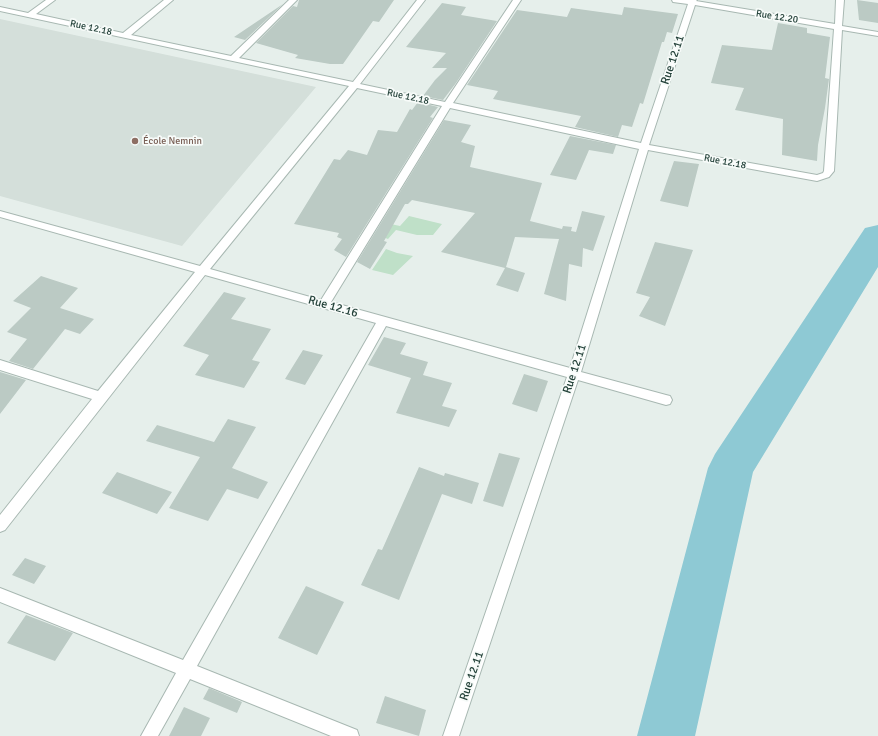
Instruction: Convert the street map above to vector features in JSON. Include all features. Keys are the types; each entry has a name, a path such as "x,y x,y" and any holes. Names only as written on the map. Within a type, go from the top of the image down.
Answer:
{"street":[{"path":"30,15 51,0"},
{"path":"126,35 169,0"},
{"path":"234,58 293,0"},
{"path":"0,526 101,397 421,0"},
{"path":"324,304 447,106 517,0"},
{"name":"Rue 12.20","path":"676,0 693,1 878,34"},
{"path":"837,26 840,0"},
{"name":"Rue 12.11","path":"451,736 574,375 644,147 693,1"},
{"name":"Rue 12.18","path":"0,9 644,147 817,178 826,175 829,171 837,26"},
{"name":"Rue 12.16","path":"0,214 666,400"},
{"path":"149,736 383,321"},
{"path":"0,365 101,397"},
{"path":"0,595 186,668 351,736"}],"shaded area":[{"name":"École Nemnin","path":"0,19 316,87 182,246 0,196"}],"green space":[{"path":"409,216 442,224 433,235 417,235 396,230 388,239 375,234 386,223 400,226"},
{"path":"386,249 413,256 393,275 372,270"}],"building":[{"path":"299,0 394,0 379,22 373,21 343,64 330,64 295,58 298,55 256,43 293,6 297,7"},
{"path":"857,0 878,3 878,23 859,20"},
{"path":"442,3 466,7 461,15 497,21 443,100 423,96 435,80 447,68 432,68 446,53 406,47"},
{"path":"283,4 245,40 234,37"},
{"path":"624,7 678,14 672,33 667,32 664,42 662,42 643,104 640,103 632,127 622,125 618,137 575,127 581,116 493,99 498,91 467,85 517,10 567,17 571,8 622,15"},
{"path":"778,23 807,28 807,33 830,37 825,78 829,79 818,145 817,161 782,155 783,119 735,110 744,88 711,83 722,45 772,50"},
{"path":"418,102 438,107 430,117 433,118 346,257 334,250 342,239 337,237 339,233 294,224 334,159 340,160 348,150 367,155 378,130 397,132 410,109 412,110"},
{"path":"444,120 471,125 461,142 475,146 470,167 542,183 530,221 562,229 563,226 572,227 571,231 576,232 582,211 605,216 593,251 583,248 582,267 569,264 566,301 544,294 559,239 515,237 506,267 525,273 518,292 496,285 505,268 441,252 475,213 412,200 408,204 405,204 384,241 387,242 370,269 357,262"},
{"path":"570,136 616,145 613,154 589,150 576,180 550,175"},
{"path":"674,161 699,164 688,207 660,201"},
{"path":"655,242 693,250 665,326 639,316 650,297 636,293"},
{"path":"41,276 78,288 60,308 94,319 80,334 65,329 33,369 9,361 27,339 7,332 31,308 13,301"},
{"path":"224,292 246,298 231,319 271,329 252,360 260,362 244,388 195,375 209,355 183,346"},
{"path":"384,337 406,343 400,354 428,362 423,375 452,383 442,406 457,410 449,427 396,413 411,378 368,365"},
{"path":"303,350 323,355 305,385 285,379"},
{"path":"0,372 26,380 0,414"},
{"path":"524,374 548,381 537,412 512,404"},
{"path":"228,419 256,427 232,468 268,482 258,499 227,489 208,521 169,508 200,457 146,441 157,425 214,442"},
{"path":"499,453 520,458 503,507 483,501"},
{"path":"419,467 444,476 445,473 479,483 472,504 442,494 399,600 361,585 378,549 382,550"},
{"path":"117,472 172,492 157,514 102,493"},
{"path":"25,558 46,566 34,584 12,575"},
{"path":"306,586 344,602 317,655 278,638"},
{"path":"26,615 73,633 55,661 7,643"},
{"path":"209,688 242,702 237,713 203,699"},
{"path":"385,696 426,710 419,736 376,723"},
{"path":"184,707 210,718 201,736 169,736"}],"waterway":[{"path":"666,736 731,468 878,237"}],"place":[{"name":"École Nemnin","path":"135,141"}]}
